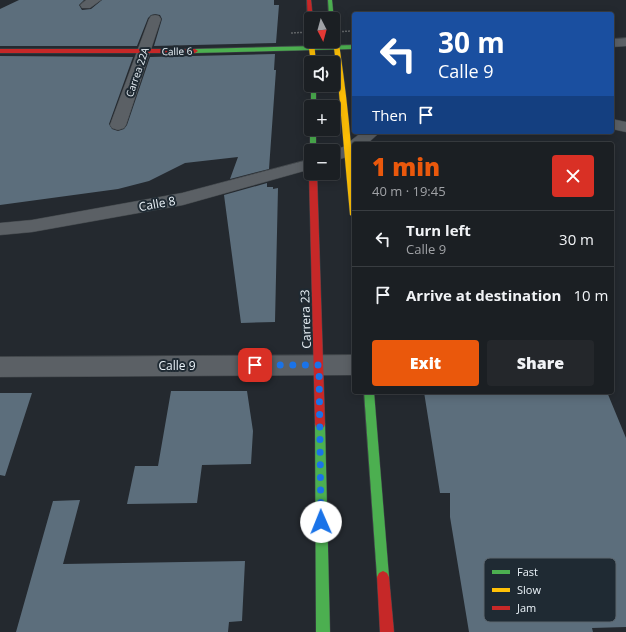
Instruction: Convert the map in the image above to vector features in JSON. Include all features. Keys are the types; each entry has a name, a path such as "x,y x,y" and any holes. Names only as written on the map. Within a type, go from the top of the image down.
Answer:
{"main road":[{"path":"308,0 309,12"},
{"path":"330,0 331,12"},
{"name":"Calle 6","path":"0,51 144,52 304,44"},
{"name":"Calle 6","path":"340,47 352,47"},
{"path":"336,48 352,193"},
{"name":"Carrera 23","path":"313,180 319,365 323,632"},
{"path":"369,394 387,632"}],"street":[{"name":"Carrea 22A","path":"118,125 155,19"},
{"path":"614,43 626,42"},
{"path":"614,124 626,127"},
{"path":"358,142 369,134"},
{"name":"Calle 8","path":"0,229 32,226 183,199 304,166"},
{"name":"Calle 9","path":"0,367 352,365"}],"path":[{"path":"340,32 351,31"},
{"path":"291,33 304,32"}],"building":[{"path":"19,0 84,0 79,5 82,10 91,9 102,0 274,0 274,5 279,5 276,43 154,46 162,19 160,15 155,14 148,18 137,46 0,46 0,9"},
{"path":"275,54 274,70 276,70 269,169 230,179 238,157 185,163 149,181 118,189 0,205 0,56 133,57 109,124 112,129 118,131 124,129 127,125 150,57"},
{"path":"267,183 267,187 273,187 273,189 278,188 275,322 241,323 224,195"},
{"path":"171,391 247,391 253,431 251,464 202,465 197,503 127,504 135,466 158,466"},
{"path":"0,393 32,393 5,476 0,475"},
{"path":"424,394 608,394 626,438 626,627 592,628 593,632 469,632 450,517 450,493 440,493"},
{"path":"80,500 63,564 245,561 242,621 229,622 228,632 16,632 53,501"}],"traffic: fast":[{"path":"330,0 331,12"},
{"path":"195,51 352,47"},
{"path":"313,92 313,100"},
{"path":"313,136 313,144"},
{"path":"369,394 383,577"},
{"path":"320,424 323,632"}],"traffic: slow":[{"path":"312,48 312,56"},
{"path":"337,48 352,194"}],"traffic: jam":[{"path":"309,0 310,12"},
{"path":"0,51 195,51"},
{"path":"313,180 320,424"},
{"path":"383,577 387,632"}],"route":[{"path":"255,365 319,365 321,522"}]}
